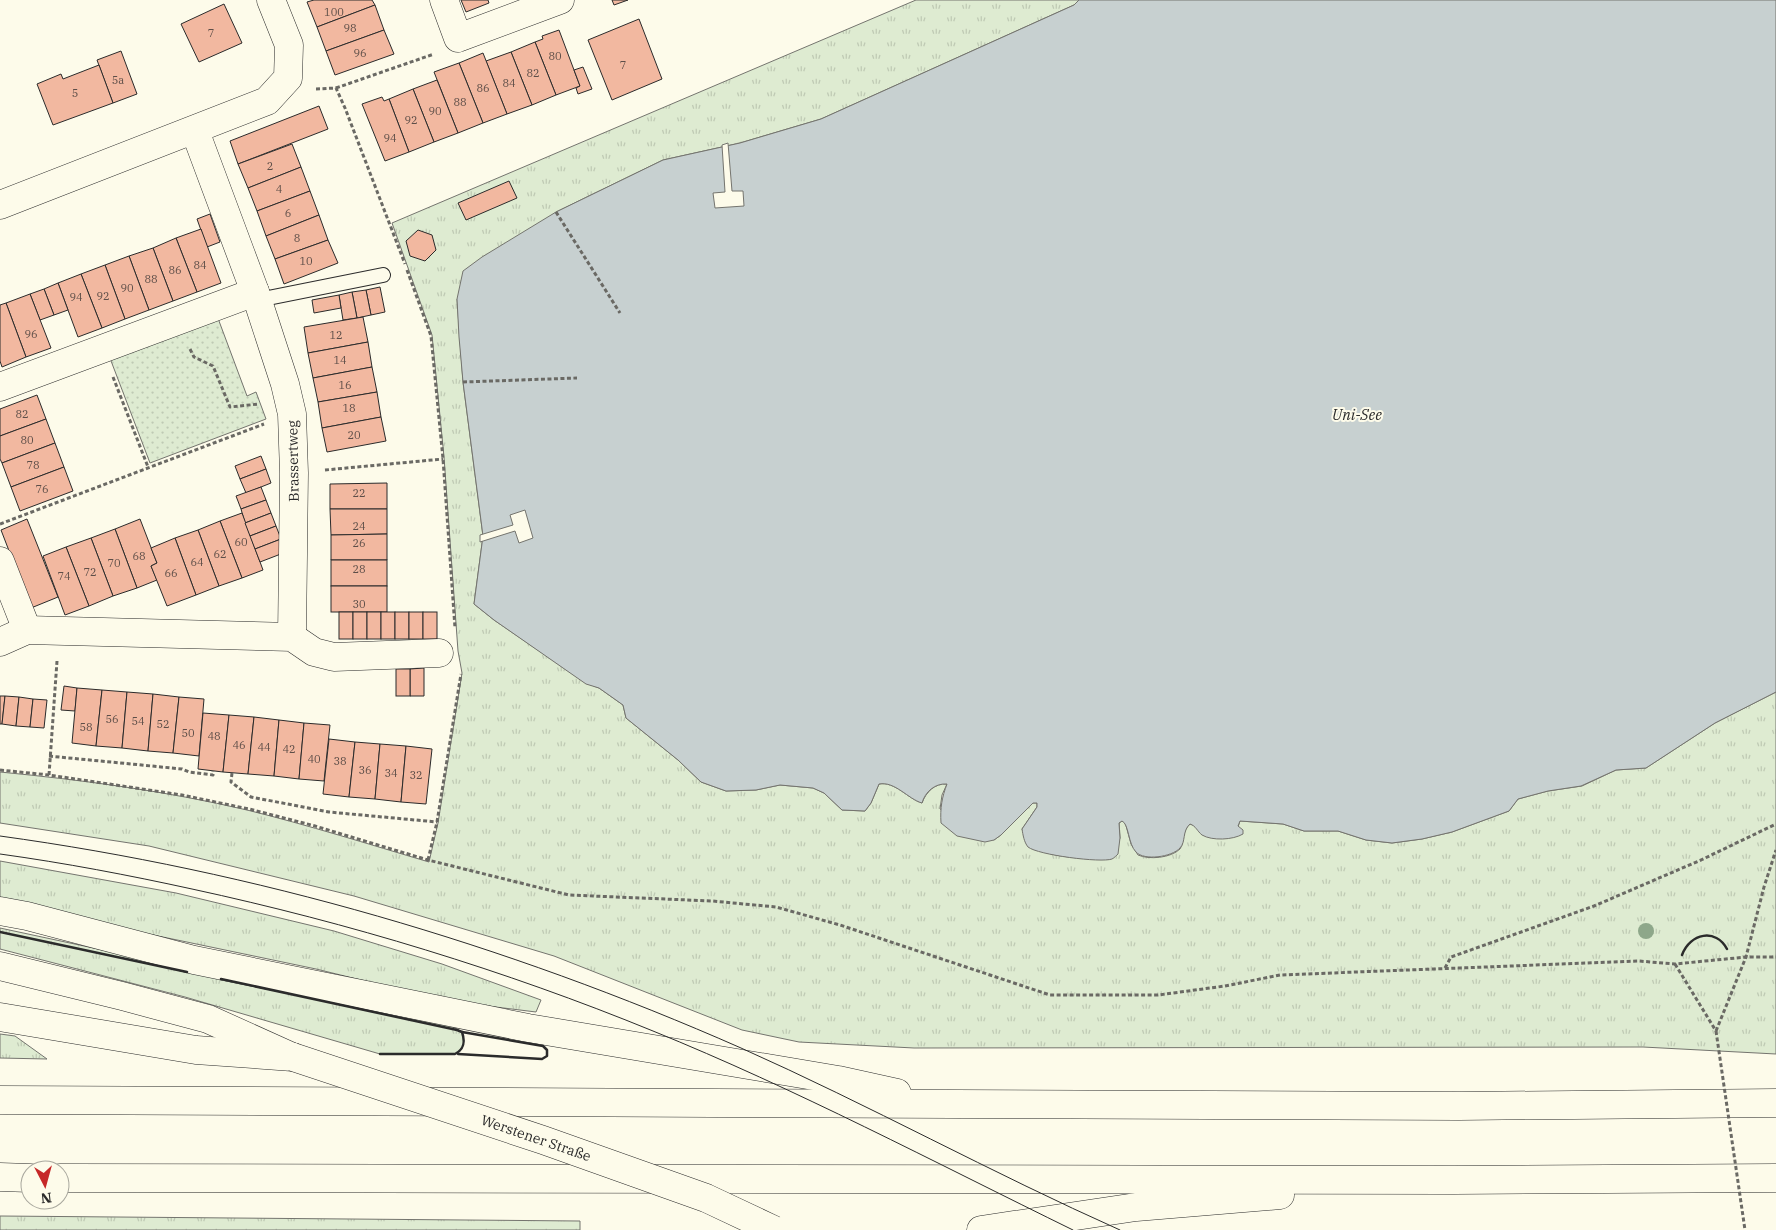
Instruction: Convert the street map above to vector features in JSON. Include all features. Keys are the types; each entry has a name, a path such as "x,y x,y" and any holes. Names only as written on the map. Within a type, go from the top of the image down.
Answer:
{"main road":[{"path":"0,205 267,101 288,78 289,45 270,0"},
{"path":"444,0 458,38 560,0"},
{"name":"Brassertweg","path":"195,130 256,296 290,406 294,473 292,636"},
{"path":"0,387 256,296"},
{"path":"0,561 27,630"},
{"path":"0,642 27,630 292,636 314,652 334,657 451,650"},
{"path":"0,912 26,916 194,960 528,1028 838,1080 947,1104"},
{"path":"0,966 122,996 208,1020 293,1057"},
{"path":"0,1018 196,1050 293,1057"},
{"name":"Werstener Straße","path":"293,1057 543,1140 697,1195 774,1230"},
{"path":"0,1100 1459,1106 1776,1103"},
{"path":"0,1177 20,1178"},
{"path":"70,1178 1454,1180 1776,1178"},
{"path":"981,1230 1136,1207 1454,1180"}],"lane":[{"path":"256,296 383,275"}],"path":[{"path":"288,78 313,89 336,88 450,48 458,38"},
{"path":"336,88 431,336 443,459 451,650 461,674 437,822 428,860"},
{"path":"556,212 620,313"},
{"path":"187,343 194,357 213,366 230,407 261,404 290,406"},
{"path":"103,349 148,467"},
{"path":"463,382 577,378"},
{"path":"0,524 148,467 290,406"},
{"path":"294,473 443,459"},
{"path":"49,775 60,632"},
{"path":"49,756 182,769 189,772 213,775 213,771"},
{"path":"0,770 49,775 182,795 249,809 315,826 428,860 569,895 712,901 776,907 840,925 1050,995 1158,995 1224,986 1280,975 1640,961 1675,964 1746,957 1776,957"},
{"path":"232,773 231,782 251,797 329,812 437,822"},
{"path":"1446,968 1451,957 1594,906 1701,860 1776,824"},
{"path":"1716,1031 1746,957 1764,886 1776,850"},
{"path":"1675,964 1716,1031 1746,1230"}],"green space":[{"path":"916,0 1079,0 1074,5 821,119 740,143 663,160 556,212 457,299 463,382 483,536 474,604 494,620 586,683 599,688 623,705 626,718 678,760 701,782 726,791 756,790 780,785 813,788 824,793 842,810 865,811 871,803 879,784 890,785 922,803 932,789 939,785 947,784 942,795 940,809 994,840 1033,803 1037,803 1037,807 1022,829 1029,847 1049,854 1079,858 1111,859 1120,838 1119,823 1122,821 1125,822 1131,844 1138,855 1154,858 1166,856 1180,849 1185,830 1190,824 1195,826 1203,835 1238,827 1240,821 1283,824 1304,831 1338,831 1366,840 1392,843 1452,832 1509,811 1518,799 1548,791 1582,786 1616,770 1646,768 1715,723 1776,692 1776,1054 1643,1047 914,1048 799,1042 742,1030 554,956 354,896 149,846 0,823 0,772 124,787 217,803 293,822 429,862 438,823 462,673 458,651 444,457 432,335 392,223"},
{"path":"216,313 247,396 256,392 266,419 150,463 108,353"},
{"path":"0,861 176,893 334,931 442,964 541,1000 536,1012 447,1001 316,969 0,903"},
{"path":"0,928 448,1024 462,1032 463,1044 461,1050 455,1054 380,1054 185,997 0,949"},
{"path":"0,1034 15,1036 47,1059 0,1058"},
{"path":"0,1216 580,1221 580,1230 0,1230"}],"water":[{"name":"Uni-See","path":"1079,0 1776,0 1776,692 1715,723 1646,768 1616,770 1581,786 1548,791 1518,799 1509,811 1452,832 1392,843 1366,840 1338,831 1304,831 1283,824 1240,821 1238,826 1243,830 1243,834 1234,838 1217,839 1202,835 1190,824 1180,848 1165,856 1151,857 1140,855 1136,852 1131,844 1126,826 1122,821 1119,823 1118,854 1112,859 1096,860 1070,858 1044,853 1028,847 1022,829 1037,807 1037,803 1033,803 994,840 985,842 957,836 941,823 942,803 947,784 938,785 931,789 925,795 922,803 891,785 879,784 871,803 865,811 842,810 824,793 813,788 780,785 756,790 726,791 701,782 678,760 626,718 623,705 599,688 586,684 474,604 483,536 459,337 457,299 463,271 482,257 556,212 663,160 740,143 821,119 1074,5"}],"pier":[{"path":"728,143 732,191 743,191 744,206 715,208 713,193 725,192 722,145"},
{"path":"525,510 533,538 519,543 515,531 480,542 480,535 513,525 510,515"}],"building":[{"path":"314,0 372,0 375,5 317,27 307,2"},
{"path":"461,0 488,0 489,3 466,12"},
{"path":"612,0 628,0 614,5"},
{"path":"224,4 242,43 199,62 181,24"},
{"path":"375,5 384,30 326,51 317,27"},
{"path":"639,19 662,79 612,100 588,40"},
{"path":"384,30 394,54 335,75 326,51"},
{"path":"559,30 580,86 556,95 535,42 543,39 542,36"},
{"path":"535,42 556,95 532,105 511,52"},
{"path":"121,51 137,94 113,103 97,60"},
{"path":"511,52 532,105 507,114 486,61"},
{"path":"483,53 507,114 483,123 459,63"},
{"path":"459,63 483,123 458,133 434,72"},
{"path":"99,65 113,103 53,125 37,84 61,74 63,79"},
{"path":"583,67 592,89 578,94 576,88 580,86 574,70"},
{"path":"437,80 458,133 434,142 413,89"},
{"path":"413,89 434,142 409,152 389,99"},
{"path":"382,97 384,101 389,99 409,152 385,161 362,104"},
{"path":"319,106 328,129 238,164 230,141"},
{"path":"292,144 301,167 248,188 238,164"},
{"path":"301,167 310,191 257,211 248,188"},
{"path":"509,181 517,198 466,220 458,203"},
{"path":"310,191 319,215 266,236 257,211"},
{"path":"210,214 220,242 207,247 197,219"},
{"path":"319,215 328,240 275,259 266,236"},
{"path":"201,229 221,283 197,292 176,238"},
{"path":"418,230 432,235 436,250 425,261 410,256 406,241"},
{"path":"176,238 197,292 173,301 153,248"},
{"path":"328,240 338,263 284,284 275,259"},
{"path":"153,248 173,301 149,310 129,256"},
{"path":"129,256 149,310 125,319 105,265"},
{"path":"105,265 125,319 102,328 81,274"},
{"path":"81,274 102,328 78,337 58,283"},
{"path":"58,283 68,310 54,315 44,289"},
{"path":"380,287 385,312 371,315 366,290"},
{"path":"44,289 54,315 40,320 30,294"},
{"path":"366,290 371,315 357,318 352,292"},
{"path":"352,292 357,318 343,320 339,295"},
{"path":"30,294 51,348 26,357 6,303"},
{"path":"339,295 341,308 314,313 312,300"},
{"path":"6,303 26,357 2,367 0,361 0,305"},
{"path":"363,317 368,342 308,353 304,327"},
{"path":"368,342 372,367 313,378 308,353"},
{"path":"372,367 377,392 318,402 313,378"},
{"path":"377,392 381,417 322,428 318,402"},
{"path":"37,395 46,419 0,436 0,409"},
{"path":"381,417 386,441 327,452 322,428"},
{"path":"46,419 55,443 2,463 0,459 0,436"},
{"path":"55,443 64,467 11,487 2,463"},
{"path":"261,456 266,469 240,479 235,466"},
{"path":"64,467 73,491 20,511 11,487"},
{"path":"266,469 271,483 246,493 240,479"},
{"path":"387,483 387,509 330,509 330,484"},
{"path":"261,487 266,500 241,509 236,496"},
{"path":"266,500 271,513 245,523 241,509"},
{"path":"330,509 387,509 387,534 331,535"},
{"path":"242,513 263,570 242,578 220,521"},
{"path":"271,513 276,526 250,536 245,523"},
{"path":"27,519 58,597 31,608 1,530"},
{"path":"140,519 157,563 151,566 157,580 137,588 115,529"},
{"path":"220,521 242,578 219,586 198,530"},
{"path":"276,526 281,539 255,549 250,536"},
{"path":"115,529 137,588 113,596 91,538"},
{"path":"198,530 219,586 196,595 175,538"},
{"path":"387,534 387,560 331,560 331,535"},
{"path":"91,538 113,596 89,606 66,547"},
{"path":"175,538 196,595 167,606 151,566 157,563 151,548"},
{"path":"281,539 286,552 260,562 255,549"},
{"path":"66,547 89,606 65,615 43,556"},
{"path":"331,560 387,560 387,586 331,586"},
{"path":"331,586 387,586 387,612 331,612"},
{"path":"339,612 353,612 353,639 339,639"},
{"path":"353,612 367,612 367,639 353,639"},
{"path":"367,612 381,612 381,639 367,639"},
{"path":"381,612 395,612 395,639 381,639"},
{"path":"395,612 409,612 409,639 395,639"},
{"path":"409,612 423,612 423,639 409,639"},
{"path":"423,612 437,612 437,639 423,639"},
{"path":"424,668 424,696 410,696 410,669"},
{"path":"396,669 410,669 410,696 396,696"},
{"path":"64,686 77,688 75,711 61,710"},
{"path":"77,688 102,690 96,746 72,743"},
{"path":"102,690 127,692 122,748 96,746"},
{"path":"127,692 153,694 148,751 122,748"},
{"path":"153,694 179,697 173,753 148,751"},
{"path":"0,696 5,696 2,724 0,724"},
{"path":"5,696 19,697 16,726 2,724"},
{"path":"19,697 33,699 30,727 16,726"},
{"path":"179,697 204,699 199,756 173,753"},
{"path":"33,699 47,700 44,728 30,727"},
{"path":"203,713 229,715 223,772 198,769"},
{"path":"229,715 254,717 248,774 223,772"},
{"path":"254,717 279,720 274,776 248,774"},
{"path":"279,720 304,723 299,779 274,776"},
{"path":"304,723 330,725 324,781 299,779"},
{"path":"329,739 355,742 349,797 323,794"},
{"path":"355,742 380,744 375,799 349,797"},
{"path":"380,744 406,746 401,802 375,799"},
{"path":"406,746 432,749 426,804 401,802"}],"tram line":[{"path":"0,836 190,869 284,891 378,916 470,944 562,976 652,1010 741,1048 1120,1230"},
{"path":"0,854 120,874 251,902 368,933 483,968 597,1009 706,1053 864,1127 1073,1230"}],"wall":[{"path":"0,932 187,972"},
{"path":"1682,955 1691,942 1703,936 1716,938 1727,949"},
{"path":"221,979 457,1030 462,1032 463,1035 464,1042 462,1047 455,1054 380,1054"},
{"path":"458,1054 542,1059 547,1056 547,1050 543,1046 462,1032"}]}
